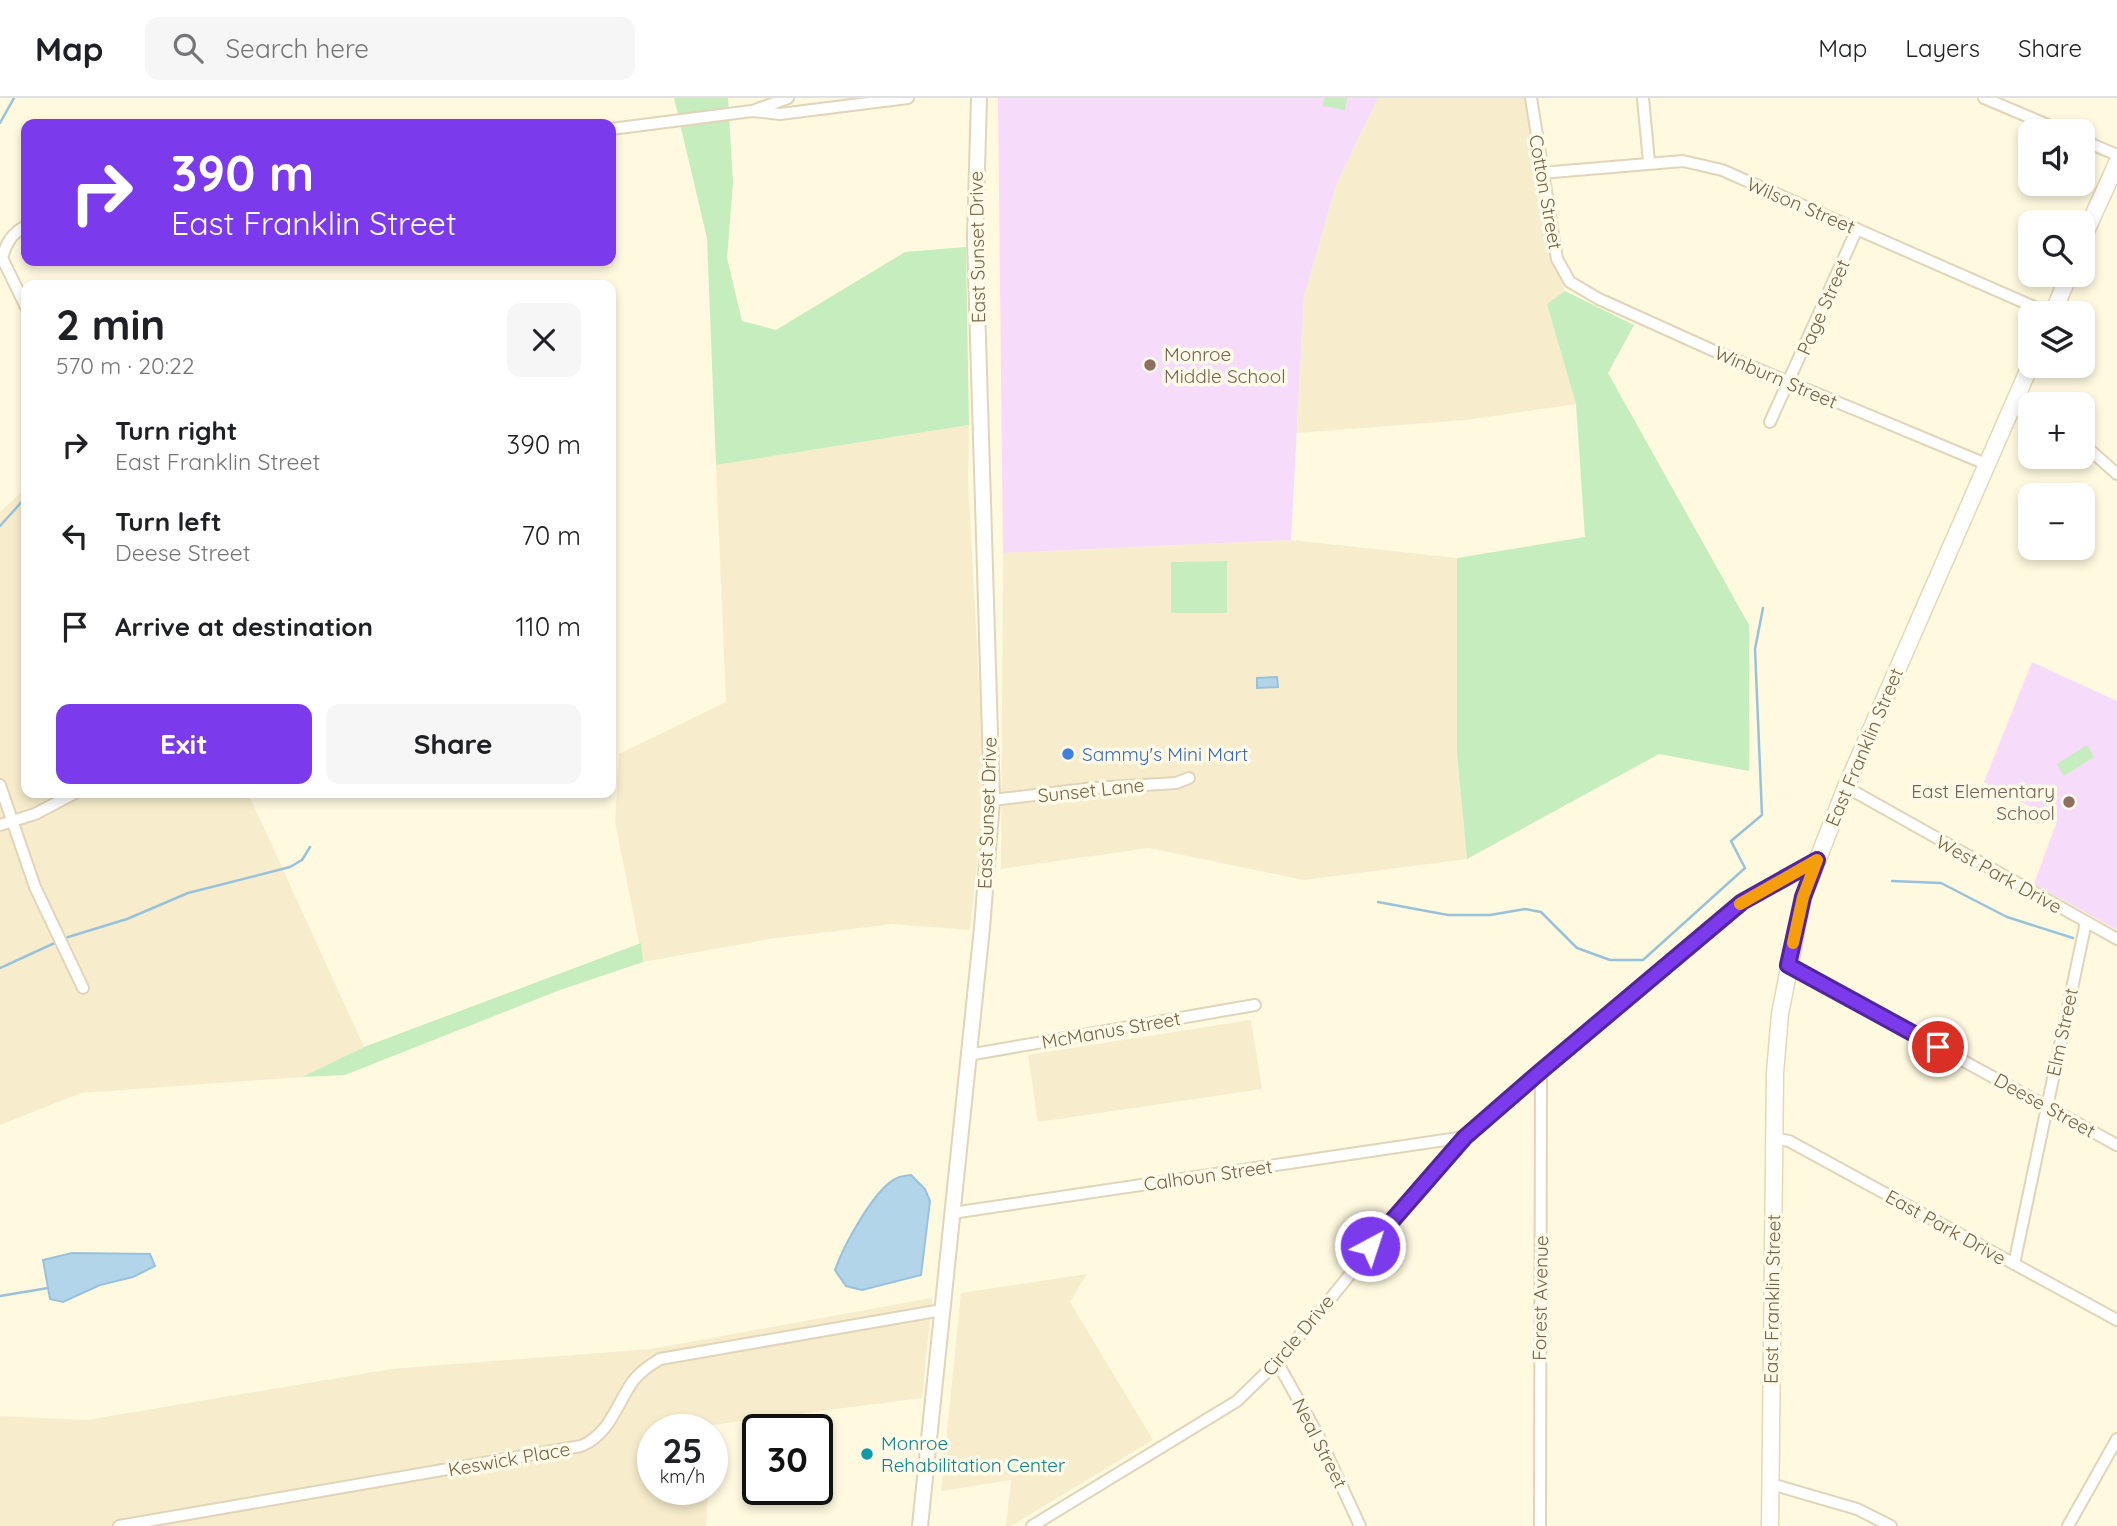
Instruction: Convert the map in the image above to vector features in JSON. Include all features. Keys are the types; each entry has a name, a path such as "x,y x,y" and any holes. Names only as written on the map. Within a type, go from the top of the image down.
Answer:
{"main road":[{"path":"2095,211 2117,163"},
{"name":"East Franklin Street","path":"1770,1526 1774,1073 1788,965 1803,897 1846,787 2025,378"}],"street":[{"path":"616,128 752,111 788,98"},
{"path":"752,111 780,114 883,99 908,98"},
{"name":"East Sunset Drive","path":"920,1526 992,800 975,239 979,98"},
{"name":"Cotton Street","path":"1531,98 1557,259 1570,282"},
{"path":"1643,98 1649,162"},
{"path":"1984,98 2034,119"},
{"path":"2095,146 2117,155"},
{"name":"Wilson Street","path":"1541,173 1683,161 1722,170 2022,301"},
{"path":"21,228 14,232 5,245 2,258 21,297"},
{"name":"Page Street","path":"1770,422 1857,229"},
{"name":"Winburn Street","path":"1570,282 1611,305 1986,464"},
{"path":"2012,407 2018,410"},
{"path":"2095,455 2117,474"},
{"name":"Sunset Lane","path":"992,800 1094,788 1176,783 1189,778"},
{"path":"0,785 34,887 83,988"},
{"name":"West Park Drive","path":"1846,787 2117,939"},
{"path":"0,825 13,823 65,798"},
{"name":"Circle Drive","path":"1032,1526 1237,1401 1277,1362 1429,1176 1465,1137 1742,902 1817,860"},
{"name":"Elm Street","path":"2014,1264 2086,922"},
{"name":"Deese Street","path":"1788,965 2117,1145"},
{"name":"McManus Street","path":"968,1055 1255,1005"},
{"name":"Forest Avenue","path":"1540,1526 1541,1071"},
{"name":"Calhoun Street","path":"952,1213 1465,1137"},
{"name":"East Park Drive","path":"1774,1138 1789,1141 2117,1321"},
{"name":"Keswick Place","path":"119,1526 581,1446 595,1440 617,1412 634,1381 660,1359 942,1310"},
{"name":"Neal Street","path":"1277,1362 1318,1435 1360,1526"},
{"path":"2068,1526 2117,1439"},
{"path":"1770,1484 1857,1510 1891,1526"}],"shaded area":[{"name":"Monroe Middle School","path":"998,98 1378,98 1336,185 1304,297 1291,540 1003,553"},
{"path":"1378,98 1525,98 1537,194 1565,291 1548,304 1576,404 1465,420 1297,433 1304,297 1336,185"},
{"path":"969,425 968,480 983,758 980,837 970,930 892,924 769,939 643,962 615,822 619,754 726,702 716,465"},
{"path":"21,493 21,798 250,798 364,1047 302,1077 81,1093 0,1125 0,512"},
{"path":"1291,540 1457,558 1457,754 1467,859 1304,880 1149,848 1001,869 1003,553"},
{"name":"East Elementary School","path":"2032,662 2117,701 2117,930 2034,884 2057,821 1984,782"},
{"path":"1251,1020 1262,1089 1038,1122 1028,1055"},
{"path":"1087,1274 1070,1302 1153,1440 1011,1526 1006,1526 1011,1480 941,1491 961,1293"},
{"path":"932,1298 922,1398 798,1414 742,1414 742,1421 728,1423 728,1414 637,1414 637,1505 707,1505 706,1526 0,1526 0,1416 86,1420 391,1369 651,1349"}],"green space":[{"path":"674,98 728,98 733,183 727,258 742,321 776,330 905,252 966,247 969,425 716,465 707,238"},
{"path":"1324,98 1347,98 1345,110 1323,106"},
{"path":"1565,291 1634,325 1608,373 1749,625 1749,771 1659,754 1467,859 1457,754 1457,558 1585,537 1576,404 1547,304"},
{"path":"1227,561 1227,613 1171,613 1171,562"},
{"path":"2087,745 2094,757 2064,776 2057,764"},
{"path":"641,943 643,962 560,990 345,1075 302,1077 364,1047"}],"water":[{"path":"1277,677 1278,687 1257,688 1257,678"},
{"path":"911,1175 925,1189 930,1201 921,1275 862,1290 846,1286 835,1270 860,1220 886,1185 897,1178"},
{"path":"72,1253 150,1254 155,1266 133,1277 100,1285 63,1302 50,1299 43,1260"}],"waterway":[{"path":"0,123 14,98"},
{"path":"0,526 21,503"},
{"path":"1378,902 1448,915 1490,915 1525,909 1541,912 1577,948 1610,960 1643,960 1745,868 1731,841 1762,815 1755,649 1763,608"},
{"path":"65,938 127,919 188,893 290,867 302,860 310,847"},
{"path":"1892,881 1941,883 2007,917 2073,938"},
{"path":"0,968 59,941"},
{"path":"0,1296 48,1288"}],"slow traffic":[{"path":"1740,904 1817,860 1803,897 1793,943"}],"place":[{"name":"Monroe Middle School","path":"1150,365"},
{"name":"Sammy's Mini Mart","path":"1068,754"},
{"name":"East Elementary School","path":"2069,802"},
{"name":"Monroe Rehabilitation Center","path":"867,1454"}],"route":[{"path":"1370,1246 1465,1137 1541,1071 1742,902 1817,860 1803,897 1788,965 1938,1047"}]}
